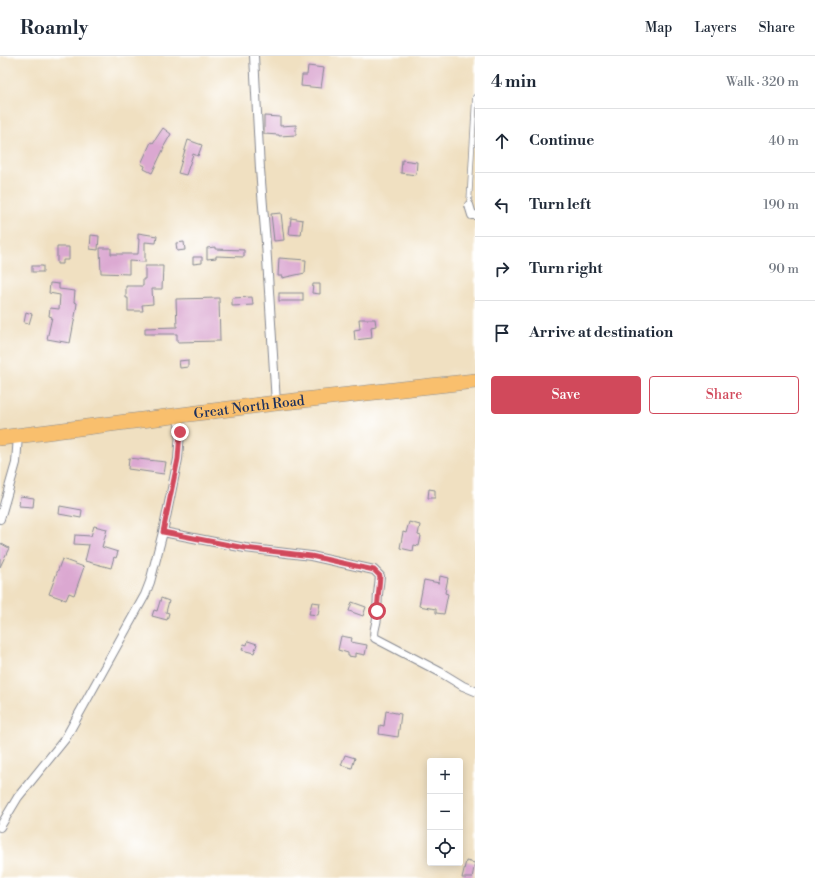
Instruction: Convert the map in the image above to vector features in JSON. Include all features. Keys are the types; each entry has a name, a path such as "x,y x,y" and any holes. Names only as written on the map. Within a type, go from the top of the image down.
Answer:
{"highway":[{"name":"Great North Road","path":"0,431 179,412 475,374"},
{"name":"Great North Road","path":"276,400 475,381"},
{"name":"Great North Road","path":"0,438 179,412"}],"street":[{"path":"254,56 258,139 276,400"},
{"path":"469,205 472,215 475,215"},
{"path":"0,827 18,797 65,739 148,588 163,532 178,459 180,432 179,412"},
{"path":"0,519 16,463 18,436"},
{"path":"163,532 245,548 311,556 374,570 380,576 377,597 375,638 440,672 463,686 475,691"}],"lane":[{"path":"469,205 475,96"}],"building":[{"path":"308,66 324,68 321,88 301,86 302,75 307,75"},
{"path":"264,116 280,117 280,126 296,125 296,135 279,136 264,134"},
{"path":"163,128 171,134 152,173 144,169 145,166 141,164 151,142 153,143"},
{"path":"188,140 202,145 198,156 193,154 186,175 178,173"},
{"path":"402,160 417,162 416,175 401,173"},
{"path":"281,213 284,240 274,241 271,214"},
{"path":"291,218 303,220 301,235 289,234"},
{"path":"138,233 157,236 156,243 145,242 145,262 129,261 129,274 101,273 100,248 111,248 111,254 138,254"},
{"path":"91,235 99,236 98,250 90,249"},
{"path":"184,242 185,250 177,251 176,243"},
{"path":"57,247 69,247 69,260 63,260 63,264 57,264"},
{"path":"215,247 215,249 244,250 244,257 216,256 216,258 207,259 207,248"},
{"path":"193,257 202,257 202,263 193,264"},
{"path":"279,258 306,260 305,273 282,278 282,276 278,276"},
{"path":"32,266 43,266 43,272 32,272"},
{"path":"145,266 163,266 162,289 152,289 153,304 142,305 143,311 128,311 126,286 143,286 143,279 145,279"},
{"path":"50,283 59,284 59,289 75,291 74,302 77,303 70,343 47,339 52,317 49,316 50,308 59,309 60,295 49,293"},
{"path":"313,284 320,284 320,294 312,293"},
{"path":"279,293 303,293 303,301 279,301"},
{"path":"252,297 253,305 232,306 232,298"},
{"path":"219,298 220,341 177,342 177,334 145,334 145,328 177,327 176,299"},
{"path":"26,312 32,314 29,324 24,323"},
{"path":"359,319 375,319 376,326 371,327 372,338 355,340 354,330 360,329"},
{"path":"188,360 188,367 180,368 179,361"},
{"path":"129,458 166,462 164,474 128,469"},
{"path":"429,489 435,490 435,498 428,498"},
{"path":"20,496 34,498 33,507 19,506"},
{"path":"60,506 82,510 81,518 59,514"},
{"path":"409,522 420,525 418,535 421,536 419,546 414,545 413,551 400,548 403,532 406,533"},
{"path":"94,526 107,529 102,547 118,552 116,558 114,557 111,568 85,561 89,545 74,544 75,535 91,536"},
{"path":"0,543 9,548 0,567"},
{"path":"62,559 84,567 74,595 69,593 66,600 49,594"},
{"path":"440,576 448,578 445,593 448,594 444,614 436,613 436,609 419,606 424,580 439,583"},
{"path":"161,598 169,601 166,612 169,613 167,620 152,616 154,610 157,611"},
{"path":"312,602 320,603 318,615 309,614"},
{"path":"352,602 366,607 363,616 349,611"},
{"path":"341,636 352,638 351,642 367,645 365,655 355,653 355,657 348,656 348,653 338,650"},
{"path":"248,641 257,644 254,653 242,650 244,644 247,645"},
{"path":"386,711 401,714 398,737 379,734 380,725 384,726"},
{"path":"345,755 355,758 352,768 341,765"},
{"path":"466,861 475,863 472,878 462,878"}],"route":[{"path":"180,432 178,459 163,532 245,548 311,556 374,570 380,576 377,611"}]}
